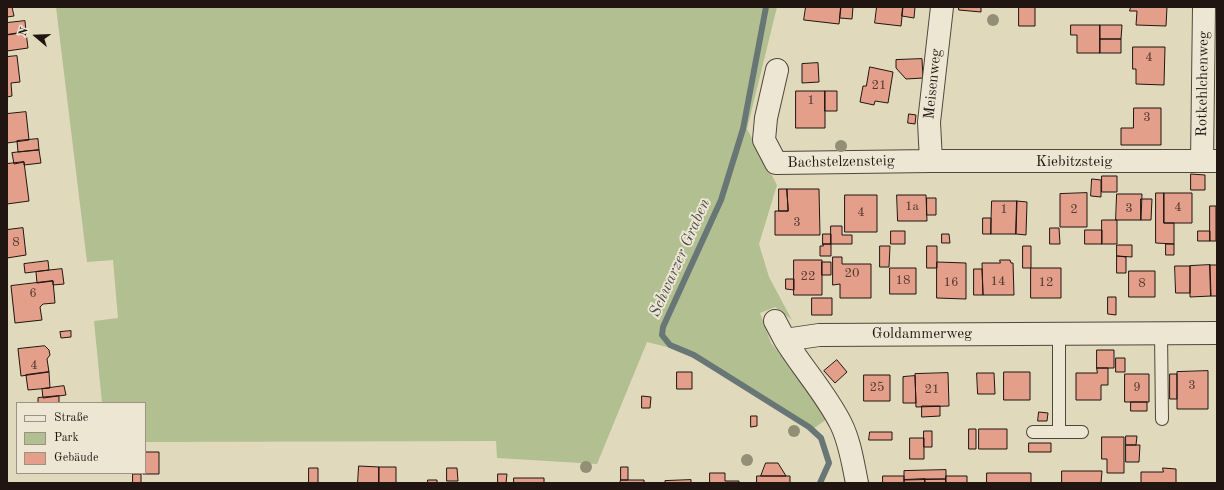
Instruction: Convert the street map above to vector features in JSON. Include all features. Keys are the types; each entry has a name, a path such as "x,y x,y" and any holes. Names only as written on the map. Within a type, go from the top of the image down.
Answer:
{"street":[{"name":"Meisenweg","path":"931,161 929,122 942,7"},
{"name":"Rotkehlchenweg","path":"1204,7 1210,161"},
{"name":"Bachstelzensteig","path":"776,70 766,118 764,140 776,163 931,161"},
{"name":"Kiebitzsteig","path":"931,161 1210,161"},
{"path":"775,321 802,367 824,396 842,425 850,449 857,483"},
{"name":"Goldammerweg","path":"785,340 819,335 1217,333"}],"lane":[{"path":"1161,333 1162,419"},
{"path":"1059,334 1059,432"},
{"path":"1033,432 1082,432"}],"green space":[{"path":"56,7 777,7 747,129 777,185 759,244 769,277 792,320 775,307 760,313 771,343 831,416 813,429 679,350 647,342 597,464 497,458 496,441 146,442 146,402 102,402 94,321 118,318 113,260 87,262"}],"building":[{"path":"7,7 12,7 14,16 7,17"},
{"path":"806,7 841,7 839,24 804,20"},
{"path":"841,7 853,7 852,19 840,18"},
{"path":"877,7 903,7 901,26 875,23"},
{"path":"903,7 915,7 914,18 902,16"},
{"path":"959,7 981,7 981,12 959,10"},
{"path":"1019,7 1035,7 1035,26 1019,26"},
{"path":"1131,7 1167,7 1166,26 1136,25 1137,11 1130,11"},
{"path":"25,21 26,32 7,35 7,23"},
{"path":"1071,25 1100,25 1100,53 1077,53 1077,35 1071,35"},
{"path":"1100,25 1122,25 1121,39 1100,39"},
{"path":"26,32 28,48 7,51 7,35"},
{"path":"1100,39 1121,39 1121,53 1100,53"},
{"path":"1133,47 1165,47 1164,85 1136,84 1136,69 1133,69"},
{"path":"17,56 20,82 11,83 12,96 7,97 7,57"},
{"path":"922,59 923,78 906,79 896,68 896,60"},
{"path":"818,63 819,82 802,83 802,64"},
{"path":"870,67 893,72 888,103 875,101 874,105 860,102 863,86 866,86"},
{"path":"796,91 825,91 825,128 796,128"},
{"path":"825,91 837,91 837,111 825,111"},
{"path":"1134,108 1161,108 1161,145 1121,145 1121,128 1133,128"},
{"path":"26,112 29,140 7,143 7,114"},
{"path":"909,114 916,115 915,124 908,123"},
{"path":"38,139 39,150 18,152 17,141"},
{"path":"39,150 41,163 24,165 24,162 14,164 12,153"},
{"path":"24,162 29,201 7,204 7,164"},
{"path":"1191,174 1205,175 1205,190 1191,190"},
{"path":"1102,176 1117,176 1117,192 1102,192"},
{"path":"1092,179 1101,180 1101,197 1091,196"},
{"path":"779,189 787,189 788,211 779,211"},
{"path":"787,189 819,189 820,235 775,235 775,211 788,211"},
{"path":"1087,193 1087,227 1060,227 1060,194"},
{"path":"1156,193 1164,193 1164,223 1174,223 1174,244 1156,243"},
{"path":"1164,193 1192,193 1192,223 1164,223"},
{"path":"1117,194 1142,194 1141,220 1116,220"},
{"path":"845,195 877,195 877,232 845,232"},
{"path":"897,195 926,195 927,221 898,221"},
{"path":"927,198 936,198 936,215 927,215"},
{"path":"1141,199 1152,199 1151,220 1141,220"},
{"path":"992,201 1017,201 1016,234 991,234"},
{"path":"1017,201 1027,202 1026,235 1016,234"},
{"path":"1210,206 1216,206 1216,241 1210,241"},
{"path":"983,218 991,218 991,234 983,234"},
{"path":"1102,220 1117,220 1117,244 1102,244"},
{"path":"831,226 842,226 842,235 852,235 852,244 831,244"},
{"path":"23,228 26,255 7,258 7,230"},
{"path":"1050,228 1059,228 1060,244 1050,244"},
{"path":"1085,230 1102,230 1102,244 1085,244"},
{"path":"891,231 905,231 905,244 891,244"},
{"path":"1198,231 1210,231 1210,241 1198,241"},
{"path":"823,234 831,234 831,244 823,244"},
{"path":"942,234 949,234 950,243 942,243"},
{"path":"823,244 831,244 831,256 820,256 820,246 823,246"},
{"path":"1166,244 1174,244 1174,255 1166,255"},
{"path":"1117,245 1132,245 1132,257 1117,256"},
{"path":"880,246 890,246 889,267 880,267"},
{"path":"927,246 937,246 937,268 927,268"},
{"path":"1023,246 1031,246 1031,268 1023,268"},
{"path":"1117,256 1126,257 1126,273 1117,273"},
{"path":"833,257 842,257 842,264 871,264 871,298 840,298 840,284 833,285"},
{"path":"794,260 822,260 822,295 794,295"},
{"path":"1000,260 1010,260 1011,263 1013,263 1014,295 983,295 982,263 1000,263"},
{"path":"48,261 49,270 25,273 24,264"},
{"path":"822,262 831,262 831,275 822,275"},
{"path":"937,262 966,263 966,299 937,298"},
{"path":"1210,265 1217,265 1217,296 1211,296"},
{"path":"1210,265 1211,296 1190,297 1190,266"},
{"path":"1175,266 1190,266 1190,293 1176,293"},
{"path":"890,268 916,268 916,294 890,294"},
{"path":"1031,268 1061,268 1061,298 1031,298"},
{"path":"62,269 64,284 53,285 53,281 37,283 36,272"},
{"path":"974,269 982,269 983,295 974,295"},
{"path":"1129,271 1155,271 1155,297 1129,297"},
{"path":"786,279 794,279 794,290 786,289"},
{"path":"53,281 55,303 43,304 40,307 42,320 15,323 11,286"},
{"path":"1108,297 1116,297 1116,315 1108,314"},
{"path":"812,298 832,298 832,315 812,315"},
{"path":"71,331 71,337 61,338 60,332"},
{"path":"45,346 49,350 50,355 47,359 49,372 21,376 18,349"},
{"path":"1097,350 1114,350 1114,368 1097,368"},
{"path":"1116,358 1125,358 1125,372 1116,372"},
{"path":"837,360 847,372 835,383 824,371"},
{"path":"1097,368 1108,368 1108,385 1101,385 1101,400 1076,400 1076,373 1097,373"},
{"path":"1208,371 1208,409 1177,409 1177,372"},
{"path":"49,372 50,388 28,390 26,375"},
{"path":"677,372 692,372 692,389 677,389"},
{"path":"1004,372 1030,372 1030,400 1004,400"},
{"path":"948,373 949,406 916,407 915,374"},
{"path":"977,373 994,373 995,394 978,394"},
{"path":"1125,374 1149,374 1149,402 1125,402"},
{"path":"1170,374 1177,374 1177,399 1170,399"},
{"path":"864,375 890,375 890,401 864,401"},
{"path":"915,376 916,403 903,403 903,377"},
{"path":"64,386 66,395 43,398 42,389"},
{"path":"59,396 59,402 38,402 38,398"},
{"path":"642,396 651,397 650,408 642,408"},
{"path":"1131,402 1147,402 1147,411 1131,411"},
{"path":"922,406 940,406 940,416 922,417"},
{"path":"1039,412 1048,413 1047,421 1038,421"},
{"path":"751,416 757,416 757,426 751,427"},
{"path":"969,429 976,429 976,449 969,449"},
{"path":"979,429 1007,429 1007,449 979,449"},
{"path":"924,431 932,431 932,447 924,447"},
{"path":"870,432 892,432 892,440 869,440"},
{"path":"1126,436 1137,436 1136,445 1126,445"},
{"path":"1102,437 1124,437 1124,473 1107,473 1107,459 1102,459"},
{"path":"910,438 924,438 924,459 910,459"},
{"path":"1029,443 1051,443 1051,452 1029,452"},
{"path":"1126,445 1140,445 1139,462 1126,462"},
{"path":"146,452 159,452 159,474 146,474"},
{"path":"766,463 778,463 786,476 761,476"},
{"path":"359,466 379,467 379,483 358,483"},
{"path":"379,467 396,467 396,483 379,483"},
{"path":"621,467 628,467 628,480 621,480"},
{"path":"309,468 318,468 318,483 309,483"},
{"path":"447,468 457,468 458,481 447,481"},
{"path":"1163,468 1176,469 1176,483 1141,483 1141,472 1163,472"},
{"path":"946,470 946,479 904,480 904,471"},
{"path":"1062,471 1102,471 1101,483 1062,483"},
{"path":"710,473 725,473 725,481 739,481 739,483 710,483"},
{"path":"987,473 1031,473 1031,483 987,483"},
{"path":"133,474 141,474 141,483 133,483"},
{"path":"498,474 507,474 506,483 498,483"},
{"path":"757,476 790,476 790,483 757,483"},
{"path":"883,476 904,476 904,483 883,483"},
{"path":"946,476 967,476 967,483 946,483"},
{"path":"514,478 544,478 544,483 514,483"},
{"path":"925,479 946,479 946,483 925,483"},
{"path":"925,479 925,483 904,483 904,480"},
{"path":"428,480 437,480 437,483 428,483"},
{"path":"621,480 644,480 644,483 620,483"},
{"path":"691,480 691,483 665,483 665,481"}],"waterway":[{"name":"Schwarzer Graben","path":"766,7 743,129 721,200 663,327 662,335 670,345 694,355 809,427 821,438 829,463 820,483"}]}
